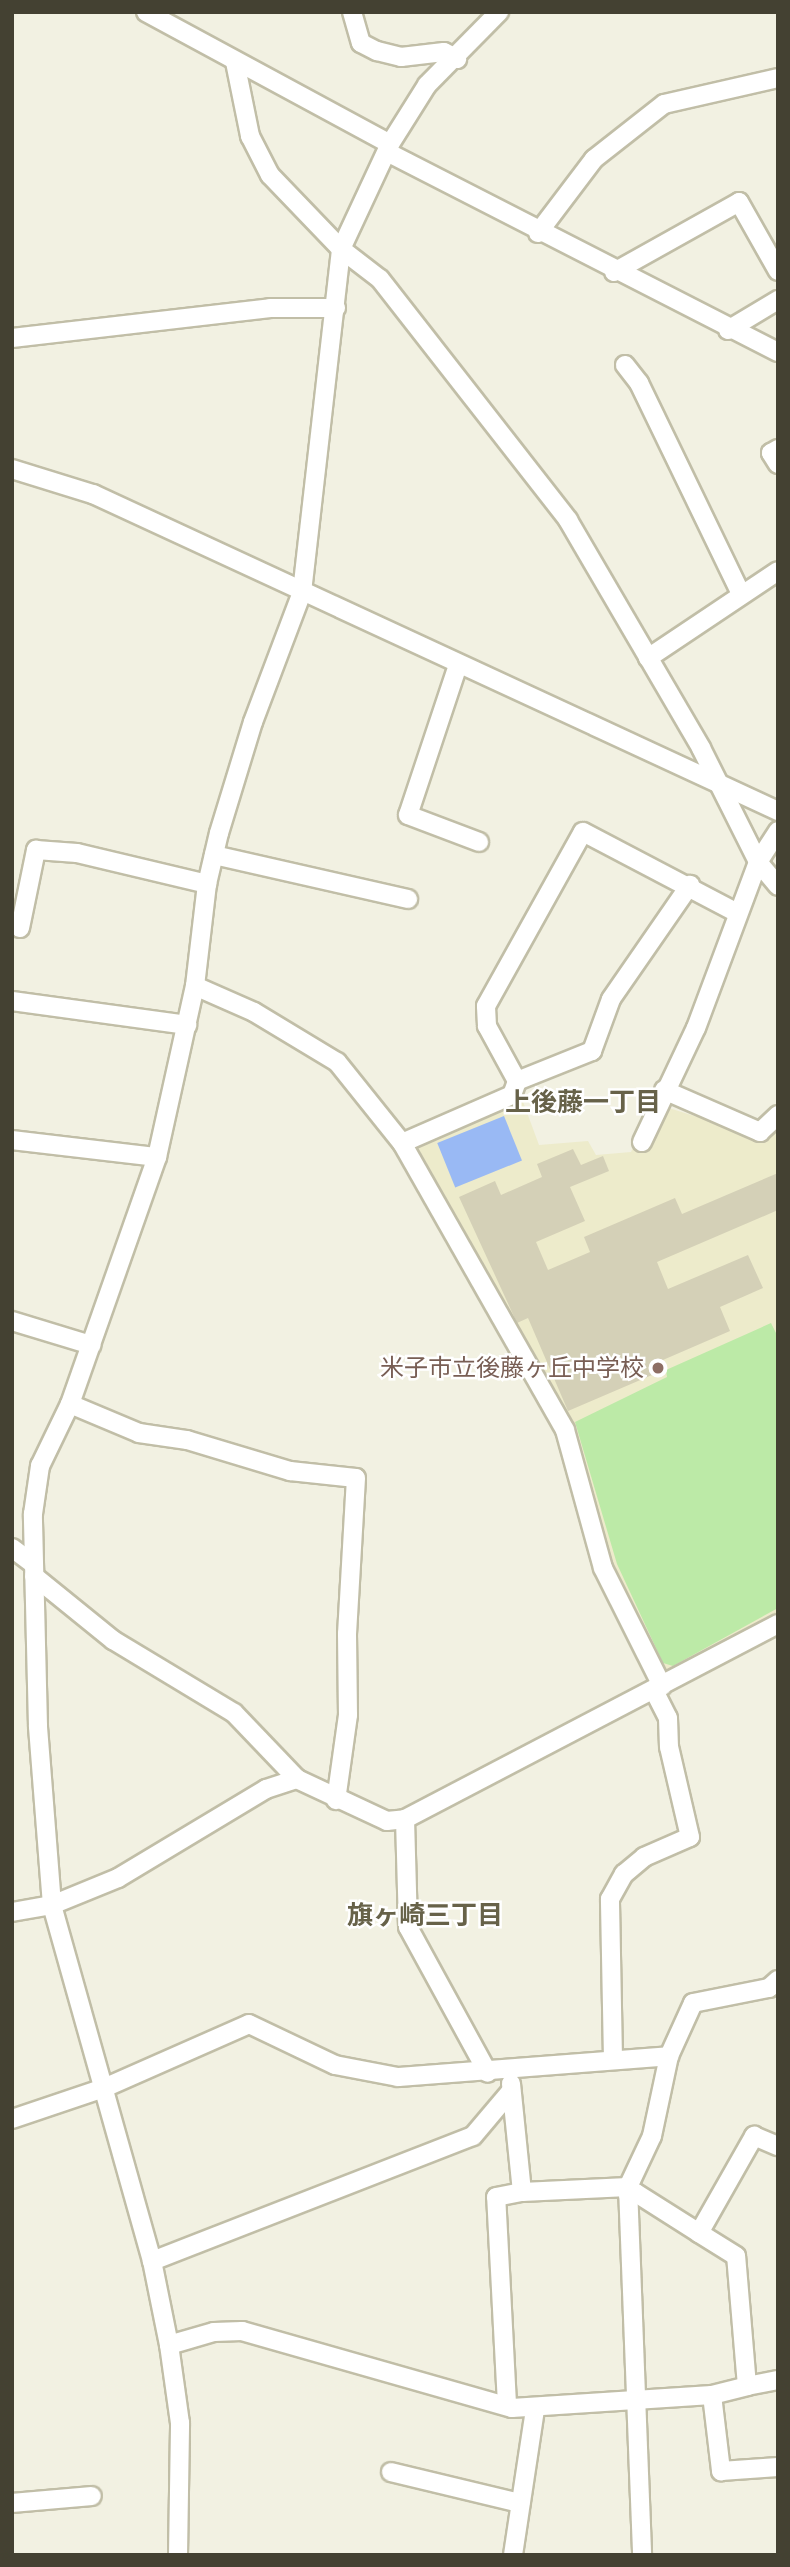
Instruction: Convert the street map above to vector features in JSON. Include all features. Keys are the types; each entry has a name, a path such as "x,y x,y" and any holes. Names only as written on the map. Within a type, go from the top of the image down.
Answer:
{"street":[{"path":"146,12 538,233 728,330 778,352"},
{"path":"352,12 361,43 377,51 401,57 444,51 457,60"},
{"path":"178,2555 180,2423 169,2345 152,2261 52,1905 33,1570 40,1466 69,1404 157,1157 195,986 207,884 253,722 302,592 341,249 389,148 426,85 457,60 499,12"},
{"path":"235,62 250,135 270,175 341,249 380,279 568,520 719,786 758,863 778,886"},
{"path":"538,233 594,159 641,118 664,104 778,78"},
{"path":"614,272 740,202 778,271"},
{"path":"728,330 778,300"},
{"path":"12,338 270,308 336,308"},
{"path":"625,365 639,383 741,594"},
{"path":"778,449 771,453 778,464"},
{"path":"12,469 93,494 778,811"},
{"path":"648,658 778,571"},
{"path":"458,665 408,814 479,842"},
{"path":"402,1143 512,1095 517,1081 487,1026 486,1006 583,831 690,885 737,913"},
{"path":"642,1142 664,1090 696,1028 758,863 778,831"},
{"path":"20,928 36,850 77,853 207,884"},
{"path":"215,855 408,899"},
{"path":"517,1081 592,1051 611,999 690,885"},
{"path":"195,986 254,1012 338,1062 402,1143 565,1430 603,1568 658,1688 668,1718 669,1747 690,1837 644,1857 624,1874 610,1899 613,2059"},
{"path":"12,1001 187,1025"},
{"path":"664,1090 760,1132 778,1115"},
{"path":"12,1140 157,1157"},
{"path":"12,1321 91,1345"},
{"path":"69,1404 139,1433 187,1440 290,1471 356,1478 347,1634 348,1715 336,1800"},
{"path":"12,1548 33,1570 113,1640 234,1713 297,1779 336,1800 387,1821 405,1819 778,1624"},
{"path":"12,1912 52,1905 118,1878 266,1789 297,1779"},
{"path":"405,1819 408,1927 488,2073"},
{"path":"642,2555 639,2403 628,2191 652,2136 669,2056 693,2003 769,1988 778,1980"},
{"path":"12,2119 104,2088 249,2024 346,2068 398,2077 488,2073 613,2059 669,2056"},
{"path":"510,2071 522,2192"},
{"path":"152,2261 473,2136 512,2091"},
{"path":"699,2233 754,2136 778,2146"},
{"path":"507,2404 496,2197 522,2192 636,2193 736,2256 747,2386"},
{"path":"169,2345 214,2332 242,2331 535,2410 712,2395 778,2380"},
{"path":"712,2395 721,2471 778,2467"},
{"path":"513,2555 535,2410"},
{"path":"391,2472 520,2503"},
{"path":"12,2503 92,2496"}],"shaded area":[{"name":"米子市立後藤ヶ丘中学校","path":"522,1099 539,1145 588,1141 596,1155 631,1152 653,1103 758,1136 778,1123 778,1616 673,1673 660,1671 610,1565 563,1414 469,1239 411,1145"}],"green space":[{"path":"771,1323 778,1337 778,1608 673,1666 663,1663 617,1564 575,1422 667,1377 666,1370"}],"water":[{"path":"504,1116 522,1161 455,1187 437,1143"}],"building":[{"path":"573,1149 581,1165 603,1156 609,1171 570,1187 585,1221 536,1242 548,1270 590,1252 584,1237 675,1198 682,1214 778,1173 778,1210 657,1262 668,1289 748,1255 763,1288 720,1307 730,1331 649,1366 652,1375 568,1411 528,1318 517,1323 459,1197 495,1181 501,1195 542,1177 537,1164"}],"place":[{"name":"米子市立後藤ヶ丘中学校","path":"658,1368"}],"district":[{"name":"上後藤一丁目","path":"583,1103"},
{"name":"旗ヶ崎三丁目","path":"425,1916"}]}
